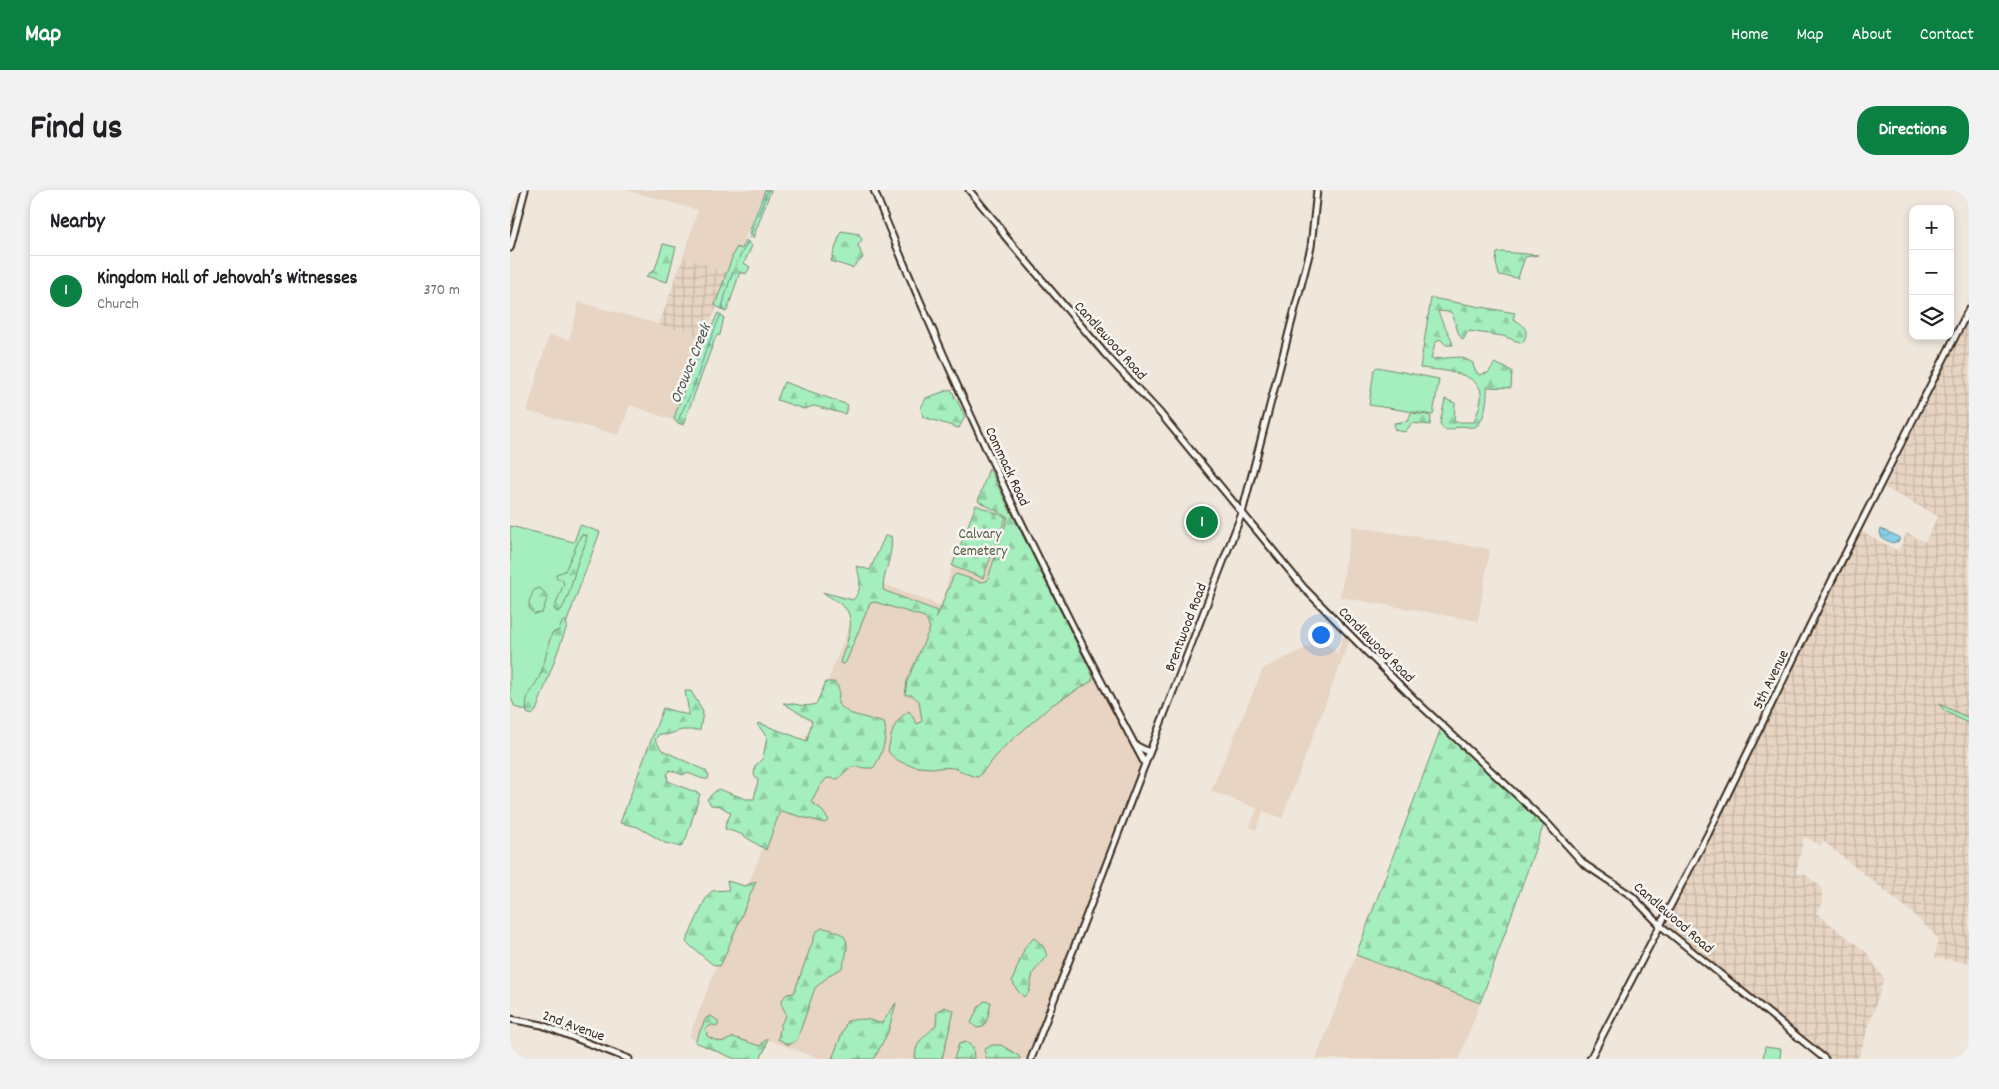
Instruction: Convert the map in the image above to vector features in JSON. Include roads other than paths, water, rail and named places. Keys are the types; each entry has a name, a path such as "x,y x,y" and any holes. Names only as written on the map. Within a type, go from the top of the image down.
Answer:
{"street":[{"path":"510,248 525,190"},
{"name":"Commack Road","path":"874,190 905,269 1000,479 1145,764"},
{"name":"Candlewood Road","path":"969,190 1075,319 1160,414 1312,597 1416,701 1548,824 1584,864 1632,896 1661,926 1825,1059"},
{"name":"Brentwood Road","path":"1031,1059 1242,513 1311,247 1317,190"},
{"name":"5th Avenue","path":"1590,1059 1661,926 1969,309"},
{"path":"1134,745 1149,752"},
{"name":"2nd Avenue","path":"510,1019 542,1025 629,1059"}],"water":[{"path":"1881,529 1899,537 1899,541 1892,543 1882,538"}],"waterway":[{"name":"Orowoc Creek","path":"749,238 768,190"},
{"name":"Orowoc Creek","path":"722,309 732,274 748,242"},
{"name":"Orowoc Creek","path":"678,420 693,389 721,314"}],"place":[{"name":"Kingdom Hall of Jehovah’s Witnesses","path":"1202,522"}],"park label":[{"name":"Calvary Cemetery","path":"980,542"}]}
